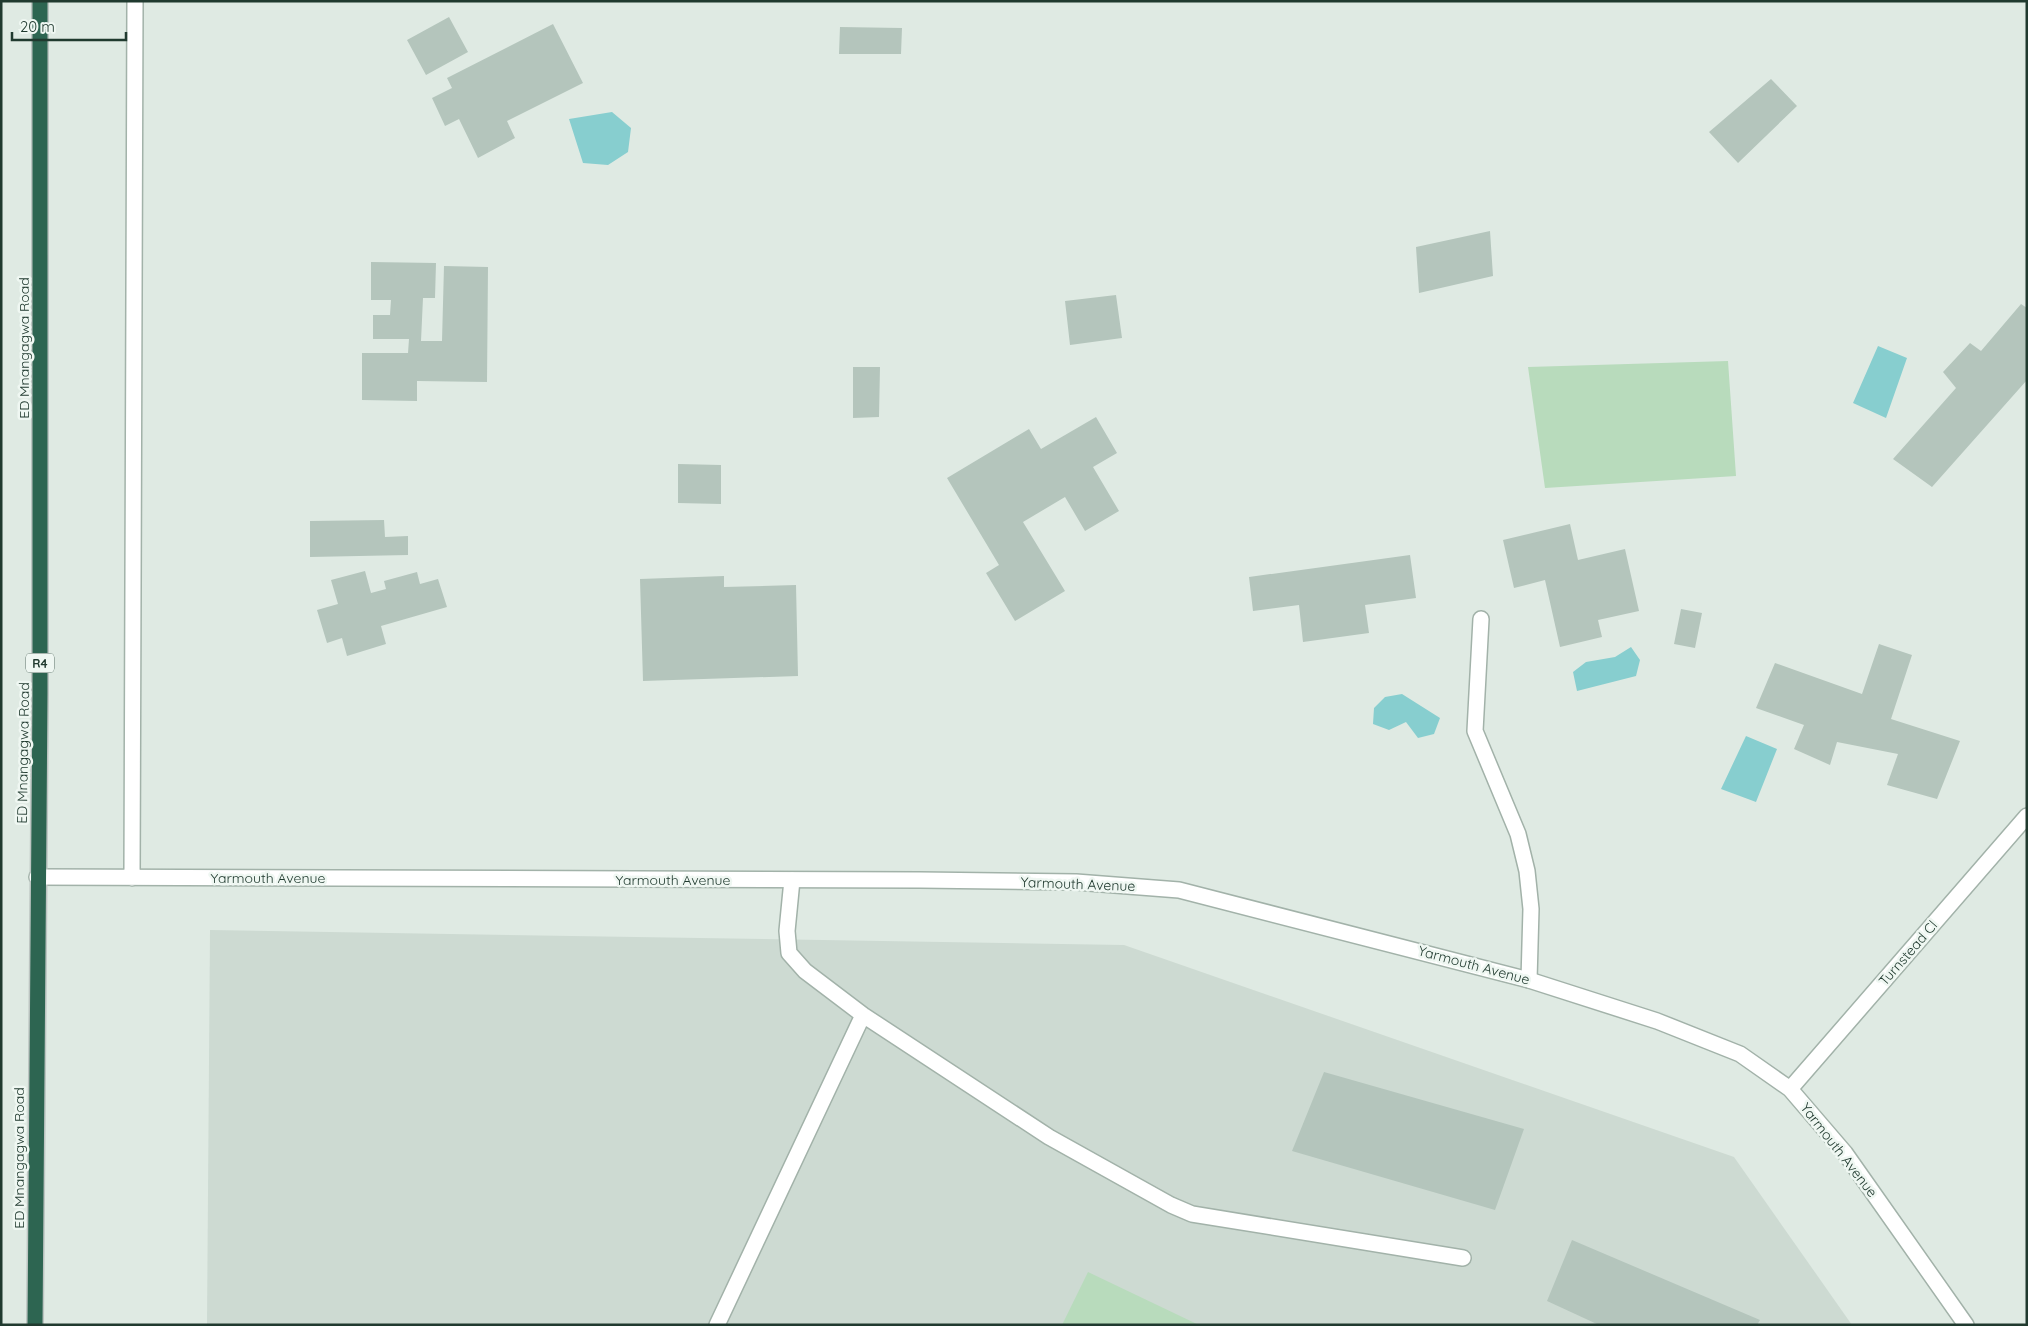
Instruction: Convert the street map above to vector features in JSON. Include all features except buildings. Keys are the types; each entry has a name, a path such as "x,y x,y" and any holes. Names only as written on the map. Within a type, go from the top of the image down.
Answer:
{"highway":[{"name":"ED Mnangagwa Road","path":"35,1325 37,877 40,694 40,1"}],"street":[{"path":"132,878 135,1"},
{"path":"1481,619 1475,730 1518,834 1527,871 1531,909 1529,980"},
{"name":"Turnstead Cl","path":"1790,1089 2027,816"},
{"name":"Yarmouth Avenue","path":"37,877 1076,882 1179,890 1529,980 1657,1020 1740,1054 1790,1089 1845,1153 1966,1325"},
{"path":"792,880 787,931 789,953 805,971 862,1015 1049,1137 1172,1206 1192,1214 1463,1258"},
{"path":"717,1325 862,1015"}],"shaded area":[{"path":"210,930 1124,945 1734,1157 1852,1325 207,1325"}],"green space":[{"path":"1728,361 1736,476 1545,488 1528,367"},
{"path":"1088,1272 1199,1325 1062,1325"}],"water":[{"path":"612,112 631,128 628,152 608,165 583,163 569,119"},
{"path":"1878,346 1907,358 1886,418 1853,403"},
{"path":"1631,647 1640,660 1636,676 1577,691 1573,672 1586,662 1615,657"},
{"path":"1402,694 1440,718 1434,734 1418,738 1406,722 1389,730 1373,724 1374,708 1385,697"},
{"path":"1746,736 1777,749 1756,802 1721,789"}]}
